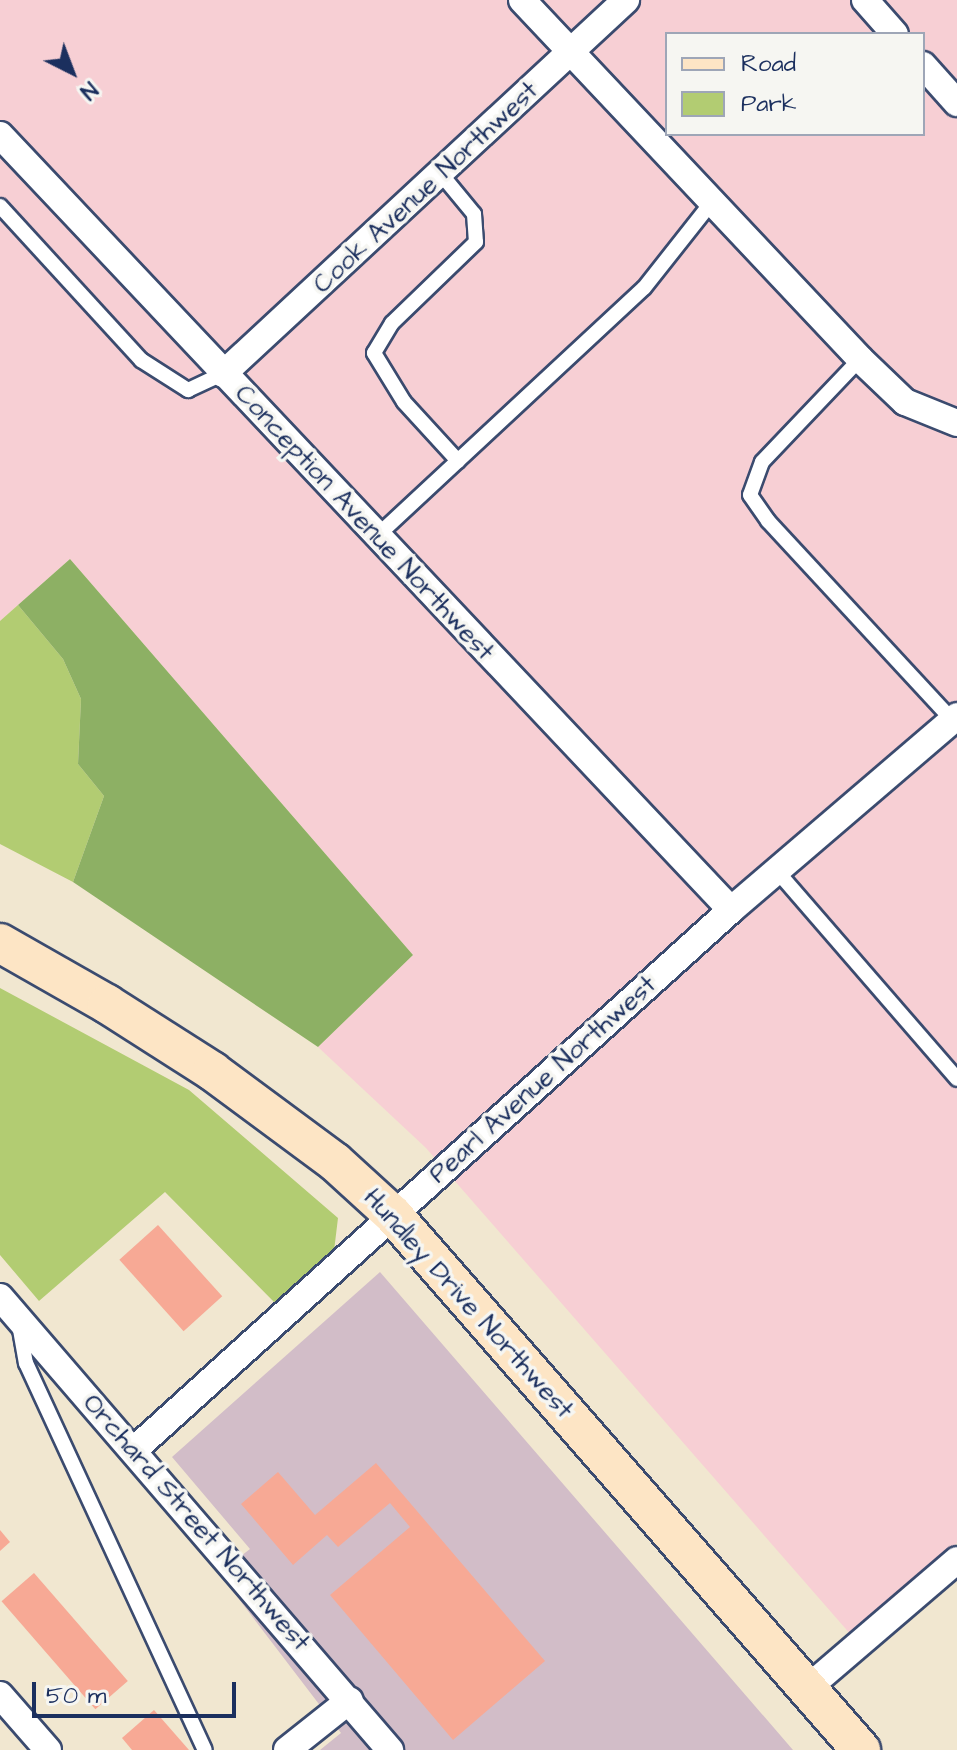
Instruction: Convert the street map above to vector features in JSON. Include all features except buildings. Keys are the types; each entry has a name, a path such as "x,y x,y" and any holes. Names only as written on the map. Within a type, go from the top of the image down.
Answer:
{"street":[{"path":"522,0 860,359 905,402 957,423"},
{"name":"Cook Avenue Northwest","path":"223,374 572,54 626,0"},
{"path":"865,0 893,32"},
{"path":"925,67 957,103"},
{"name":"Conception Avenue Northwest","path":"0,135 731,910"},
{"name":"Pearl Avenue Northwest","path":"134,1450 731,910 955,718"},
{"name":"Hundley Drive Northwest","path":"0,943 107,1004 212,1071 335,1162 393,1215 861,1750"},
{"name":"Orchard Street Northwest","path":"0,1297 390,1750"},
{"path":"809,1687 957,1560"},
{"path":"0,1695 48,1750"},
{"path":"287,1750 350,1700"}],"lane":[{"path":"441,174 474,214 476,242 392,323 374,353 404,402 458,461"},
{"path":"377,536 644,288 712,202"},
{"path":"0,206 141,360 188,390 223,374"},
{"path":"860,359 762,462 750,495 768,521 955,718"},
{"path":"777,871 957,1079"},
{"path":"18,1320 26,1363 205,1750"}],"shaded area":[{"path":"0,0 957,0 957,1543 852,1636 426,1148 318,1047 413,955 70,559 0,621"},
{"path":"380,1272 793,1750 320,1750 341,1733 219,1573 250,1549 172,1457"}],"green space":[{"path":"70,559 413,955 318,1047 73,882 104,796 78,764 81,699 63,659 18,605"},
{"path":"18,605 63,659 81,699 78,764 104,796 73,882 0,844 0,621"},
{"path":"0,988 189,1090 338,1218 334,1251 276,1304 165,1192 39,1301 0,1255"}]}
